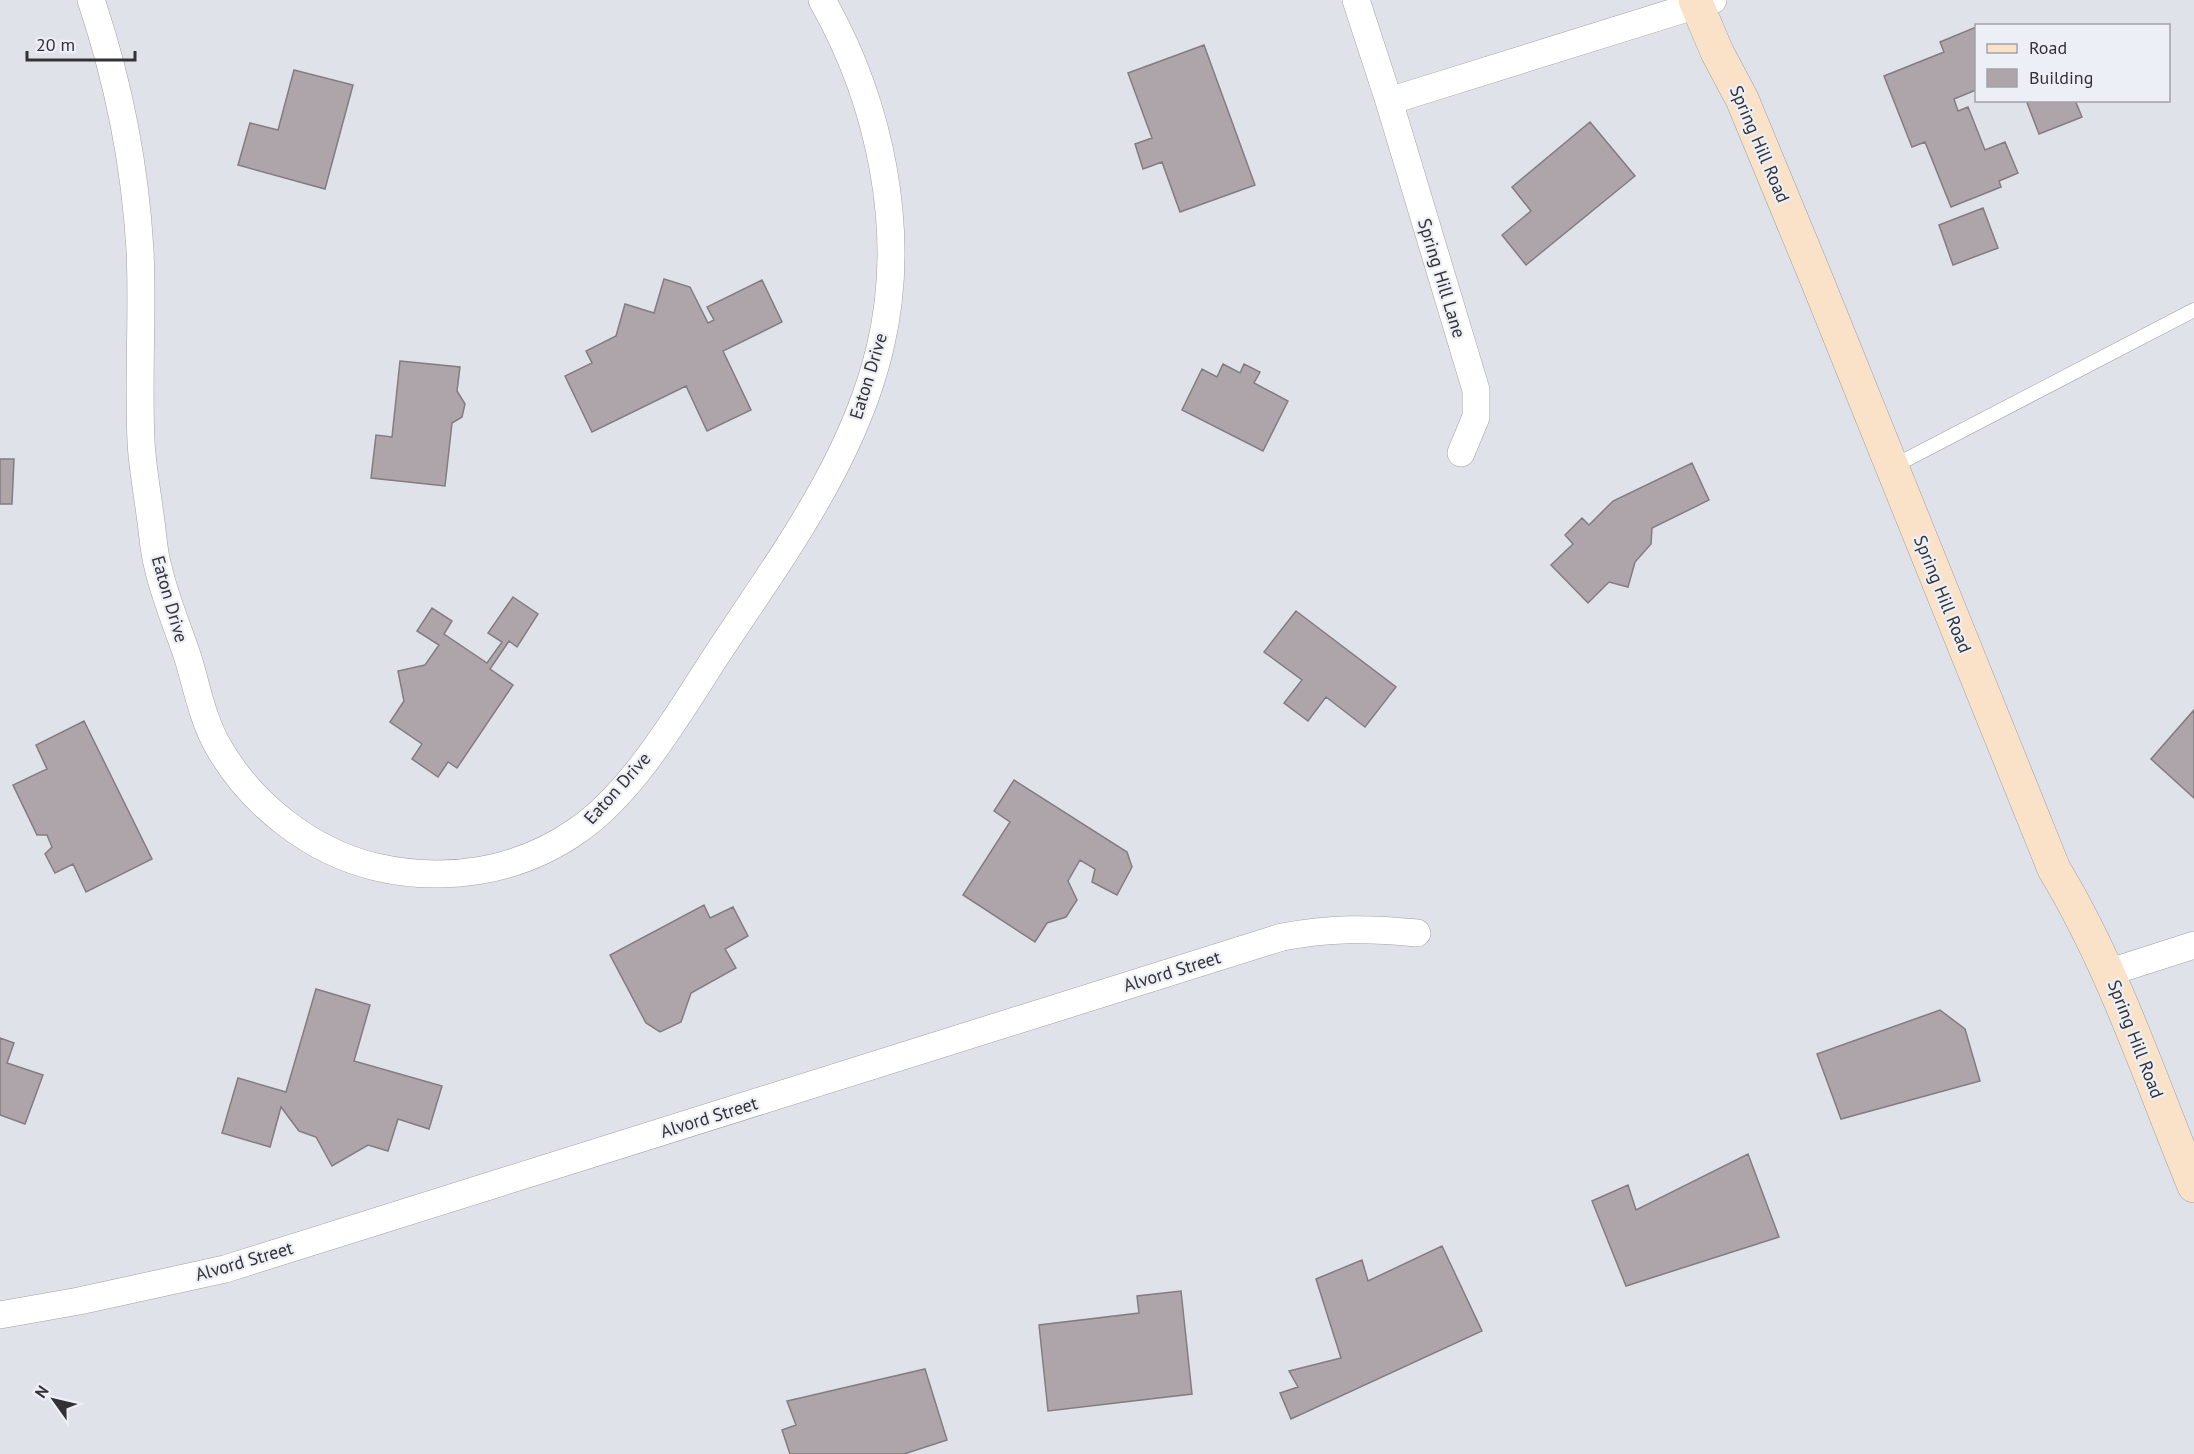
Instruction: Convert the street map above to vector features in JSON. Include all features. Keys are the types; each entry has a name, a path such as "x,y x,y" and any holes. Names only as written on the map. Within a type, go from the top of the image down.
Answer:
{"main road":[{"name":"Spring Hill Road","path":"1702,2 1717,52 1742,99 2054,869 2082,915 2110,972 2194,1186"}],"street":[{"name":"Eaton Drive","path":"91,0 108,55 131,162 140,251 141,445 157,566 206,720 218,748 245,785 306,838 354,862 408,874 458,875 504,866 573,834 598,816 628,781 687,700 822,491 859,414 881,347 889,283 889,202 870,113 858,76 822,0"},
{"name":"Spring Hill Lane","path":"1356,0 1389,101 1476,390 1476,417 1461,453"},
{"path":"1389,101 1702,2"},
{"name":"Alvord Street","path":"0,1315 79,1301 225,1269 1282,937 1326,929 1417,933"},
{"path":"2110,972 2194,945"}],"lane":[{"path":"1892,467 2194,310"}],"building":[{"path":"1975,27 1975,90 1954,99 1958,111 1968,107 1985,150 2005,142 2018,173 1999,181 2001,187 1951,207 1925,142 1912,147 1884,76 1944,52 1940,42"},
{"path":"1204,45 1255,185 1180,212 1162,162 1143,169 1135,144 1152,138 1128,73"},
{"path":"294,70 353,85 325,189 238,165 250,123 278,130"},
{"path":"2027,102 2076,102 2082,117 2039,134"},
{"path":"1590,122 1635,176 1526,265 1502,235 1531,211 1512,187"},
{"path":"1983,208 1998,248 1953,265 1939,225"},
{"path":"664,279 690,287 708,323 714,320 707,307 762,280 782,322 723,351 751,410 707,431 686,386 592,432 565,376 592,363 586,351 616,336 625,304 654,313"},
{"path":"400,361 460,367 457,391 465,404 462,417 452,423 445,486 371,478 376,435 392,437"},
{"path":"1223,364 1240,373 1244,364 1260,372 1254,383 1288,401 1263,451 1182,410 1202,369 1217,377"},
{"path":"0,459 14,459 12,504 0,504"},
{"path":"1692,463 1709,500 1652,528 1651,544 1635,562 1628,587 1609,582 1588,603 1551,565 1573,544 1565,535 1582,518 1589,525 1613,501"},
{"path":"513,597 538,614 517,647 509,641 490,669 513,685 457,768 448,762 438,777 412,759 422,744 390,722 404,701 398,671 425,665 439,645 417,631 432,608 452,621 444,634 487,663 502,642 488,633"},
{"path":"1296,611 1396,687 1365,727 1326,697 1308,721 1284,703 1302,680 1264,652"},
{"path":"2194,710 2194,798 2151,759"},
{"path":"84,721 152,859 86,892 73,864 55,873 45,854 52,847 47,835 37,835 13,785 47,769 36,745"},
{"path":"1014,780 1127,852 1132,867 1117,895 1092,882 1095,869 1080,860 1068,881 1077,900 1066,917 1047,923 1035,942 963,895 1010,822 994,811"},
{"path":"704,905 710,918 733,907 748,936 725,949 736,968 691,993 681,1022 660,1032 646,1023 610,955"},
{"path":"316,989 370,1005 354,1061 442,1086 429,1129 398,1119 388,1151 368,1145 332,1166 316,1137 299,1131 281,1107 270,1147 222,1133 238,1078 286,1092"},
{"path":"1940,1010 1965,1029 1980,1081 1841,1119 1817,1054"},
{"path":"0,1038 14,1043 7,1063 43,1075 25,1124 0,1115"},
{"path":"1748,1154 1779,1237 1626,1286 1592,1201 1628,1185 1636,1210"},
{"path":"1442,1246 1482,1331 1291,1419 1280,1393 1298,1387 1289,1371 1341,1358 1316,1279 1362,1260 1368,1281"},
{"path":"1181,1291 1192,1394 1048,1411 1039,1325 1139,1313 1137,1296"},
{"path":"925,1369 947,1440 904,1454 790,1454 782,1430 796,1425 787,1401"}]}
